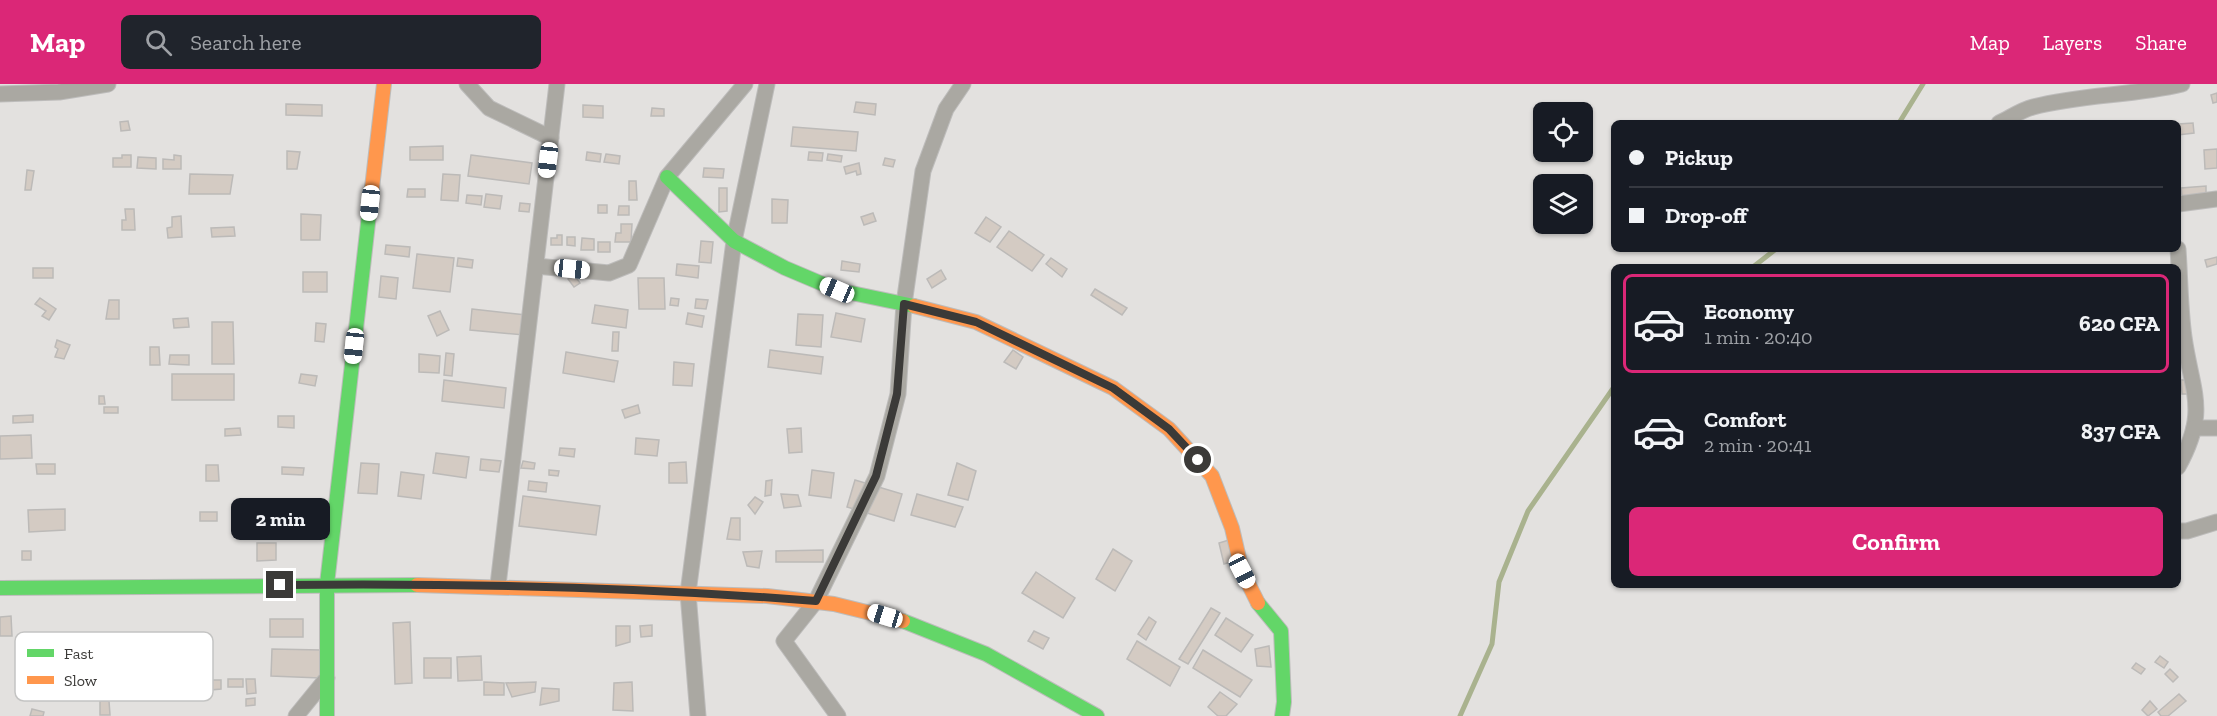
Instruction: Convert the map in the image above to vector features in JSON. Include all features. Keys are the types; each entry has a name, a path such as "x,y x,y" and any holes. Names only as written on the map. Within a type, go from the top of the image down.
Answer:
{"street":[{"path":"0,94 59,92 108,84"},
{"path":"327,716 327,584 384,84"},
{"path":"468,84 489,108 551,138"},
{"path":"498,585 557,84"},
{"path":"536,266 609,273 629,265 667,177 745,84"},
{"path":"698,716 688,592 734,241 767,84"},
{"path":"838,716 784,641 816,601 876,476 897,394 904,304 923,171 946,109 963,84"},
{"path":"2005,120 2031,108 2071,100 2155,91 2182,84"},
{"path":"667,177 734,241 784,268 837,290 976,322 1113,388 1169,429 1212,476 1232,528 1242,571 1258,602 1281,631 1284,702 1282,716"},
{"path":"2181,204 2217,199"},
{"path":"2181,294 2184,338 2198,408 2194,428 2181,460"},
{"path":"2194,428 2217,428"},
{"path":"2181,531 2217,522"},
{"path":"0,588 327,584 498,585 688,592 816,601 869,611 917,625 1034,678 1097,716"},
{"path":"296,716 327,678"}],"building":[{"path":"2217,93 2217,102 2213,103 2211,95"},
{"path":"856,102 876,104 875,115 854,112"},
{"path":"286,104 322,105 322,116 286,115"},
{"path":"583,105 603,106 603,118 583,117"},
{"path":"652,108 664,109 664,116 651,116"},
{"path":"128,121 130,130 121,131 120,122"},
{"path":"2193,123 2194,133 2181,135 2181,124"},
{"path":"793,127 858,132 856,151 791,146"},
{"path":"443,146 443,160 410,160 410,147"},
{"path":"2217,149 2217,168 2205,169 2204,150"},
{"path":"287,151 300,152 297,169 287,169"},
{"path":"587,152 601,154 600,162 586,160"},
{"path":"809,152 823,153 822,161 808,160"},
{"path":"606,154 620,156 619,164 604,162"},
{"path":"828,154 842,156 841,162 827,160"},
{"path":"122,155 131,155 131,167 113,167 113,158 122,158"},
{"path":"174,155 181,156 181,169 163,169 163,159 174,160"},
{"path":"471,155 532,163 529,184 468,176"},
{"path":"138,157 156,158 156,169 137,168"},
{"path":"885,158 895,160 893,167 883,165"},
{"path":"859,163 861,174 857,175 856,171 846,174 844,167"},
{"path":"704,168 724,169 723,178 703,177"},
{"path":"27,170 34,171 31,190 25,190"},
{"path":"190,174 233,175 230,194 189,194"},
{"path":"443,174 460,175 458,201 441,200"},
{"path":"629,181 636,181 637,200 629,200"},
{"path":"2206,186 2206,194 2182,197 2181,188"},
{"path":"719,188 727,188 727,211 719,212"},
{"path":"408,189 425,189 425,197 407,197"},
{"path":"486,194 502,196 500,209 484,207"},
{"path":"467,195 482,196 481,205 466,203"},
{"path":"772,199 788,200 787,223 772,223"},
{"path":"520,203 530,204 529,212 519,211"},
{"path":"598,205 607,205 607,213 598,213"},
{"path":"619,206 629,206 629,215 618,215"},
{"path":"125,209 134,209 135,230 122,230 122,220 126,220"},
{"path":"873,213 876,221 864,225 861,217"},
{"path":"301,214 321,215 320,240 301,240"},
{"path":"181,216 182,237 168,238 167,228 172,227 172,217"},
{"path":"986,217 1001,227 990,242 975,233"},
{"path":"621,224 632,224 631,242 615,242 616,233 621,233"},
{"path":"234,227 235,236 212,237 211,228"},
{"path":"1009,231 1044,255 1032,271 997,247"},
{"path":"557,235 562,235 562,245 551,245 551,238 557,238"},
{"path":"567,237 575,237 575,246 567,245"},
{"path":"582,238 594,239 594,250 581,250"},
{"path":"701,241 713,242 711,263 699,262"},
{"path":"598,242 610,242 610,252 598,252"},
{"path":"386,245 410,247 409,257 385,254"},
{"path":"417,254 454,258 450,292 413,288"},
{"path":"2217,257 2217,264 2207,267 2205,260"},
{"path":"458,258 473,260 472,268 457,266"},
{"path":"1051,258 1067,269 1062,277 1046,264"},
{"path":"842,261 860,264 859,272 841,270"},
{"path":"677,264 699,266 698,278 676,275"},
{"path":"33,268 53,268 53,278 33,278"},
{"path":"941,270 946,279 932,288 927,279"},
{"path":"303,272 327,272 327,292 303,292"},
{"path":"574,275 580,283 574,287 568,279"},
{"path":"381,276 398,278 396,299 379,297"},
{"path":"638,278 664,278 665,309 639,309"},
{"path":"1095,289 1127,308 1122,315 1091,295"},
{"path":"40,298 56,309 49,320 42,316 46,311 35,304"},
{"path":"671,298 679,299 678,306 670,305"},
{"path":"696,299 708,300 706,309 695,308"},
{"path":"109,300 119,300 119,319 106,319"},
{"path":"595,305 628,310 626,328 592,323"},
{"path":"472,309 526,315 524,335 470,330"},
{"path":"440,311 449,330 437,336 428,316"},
{"path":"688,313 704,316 702,327 686,324"},
{"path":"836,313 865,319 861,342 831,337"},
{"path":"798,314 823,315 821,347 796,345"},
{"path":"188,318 189,327 174,328 173,319"},
{"path":"212,322 233,322 234,364 212,364"},
{"path":"316,323 326,324 324,342 315,341"},
{"path":"613,332 619,332 618,351 612,351"},
{"path":"57,340 70,345 64,359 55,357 58,349 55,347"},
{"path":"150,347 159,347 160,365 150,365"},
{"path":"770,350 823,357 821,374 768,367"},
{"path":"1013,350 1023,357 1016,369 1004,362"},
{"path":"566,352 618,361 614,382 563,373"},
{"path":"446,353 454,354 452,376 444,375"},
{"path":"419,354 440,356 439,373 419,372"},
{"path":"170,355 189,355 189,365 169,364"},
{"path":"674,362 694,364 692,386 673,385"},
{"path":"172,374 234,374 234,400 172,400"},
{"path":"301,374 317,376 315,386 299,383"},
{"path":"444,380 506,388 504,408 442,401"},
{"path":"2181,380 2188,380 2189,394 2182,394"},
{"path":"99,396 104,396 105,404 99,404"},
{"path":"638,405 640,413 625,418 622,410"},
{"path":"104,407 118,407 118,413 104,413"},
{"path":"33,415 33,422 13,423 13,416"},
{"path":"278,416 294,416 294,428 278,427"},
{"path":"240,428 241,435 225,436 225,429"},
{"path":"801,428 802,452 789,453 787,429"},
{"path":"31,435 32,458 0,459 0,436"},
{"path":"636,438 659,440 657,456 635,454"},
{"path":"560,448 575,449 574,457 559,455"},
{"path":"436,453 469,457 466,478 433,473"},
{"path":"481,459 501,461 499,472 480,470"},
{"path":"523,461 535,463 534,469 521,468"},
{"path":"686,462 687,483 669,483 669,463"},
{"path":"361,463 379,464 377,494 358,493"},
{"path":"957,463 976,471 968,500 948,495"},
{"path":"36,464 55,464 55,474 37,474"},
{"path":"206,465 218,465 219,481 206,481"},
{"path":"282,467 304,468 303,475 282,474"},
{"path":"549,470 559,471 558,476 549,475"},
{"path":"812,470 834,473 831,498 809,495"},
{"path":"401,472 424,475 421,499 398,496"},
{"path":"772,480 771,495 765,496 766,481"},
{"path":"855,480 902,494 894,521 847,507"},
{"path":"529,481 547,483 546,492 528,490"},
{"path":"781,494 798,495 801,506 784,508"},
{"path":"917,494 963,507 955,527 911,515"},
{"path":"523,496 600,506 596,535 519,526"},
{"path":"755,497 763,502 755,514 748,505"},
{"path":"268,500 277,500 278,509 269,509"},
{"path":"65,509 65,530 29,532 28,510"},
{"path":"200,512 217,512 217,521 200,521"},
{"path":"731,518 740,518 740,540 727,539"},
{"path":"1229,540 1234,561 1224,564 1219,543"},
{"path":"257,543 276,543 276,560 257,561"},
{"path":"1113,549 1132,561 1115,591 1096,579"},
{"path":"823,550 823,562 776,562 776,551"},
{"path":"22,551 31,551 31,560 22,560"},
{"path":"762,551 759,568 747,566 743,552"},
{"path":"1036,572 1075,598 1063,618 1022,593"},
{"path":"1211,608 1220,613 1188,664 1179,659"},
{"path":"11,616 12,636 0,636 0,617"},
{"path":"1149,617 1156,622 1146,640 1138,634"},
{"path":"1226,618 1253,635 1241,652 1215,635"},
{"path":"270,619 303,619 303,637 270,637"},
{"path":"410,622 412,683 395,684 393,623"},
{"path":"652,625 652,636 641,637 640,626"},
{"path":"616,626 630,626 630,642 616,646"},
{"path":"1034,631 1049,638 1043,649 1028,641"},
{"path":"1137,641 1180,667 1170,686 1127,659"},
{"path":"1269,646 1271,667 1257,666 1255,649"},
{"path":"272,649 321,650 320,678 271,676"},
{"path":"1203,650 1252,680 1240,697 1193,668"},
{"path":"481,656 482,680 458,681 457,657"},
{"path":"2160,656 2168,662 2164,668 2155,662"},
{"path":"424,658 451,658 451,678 424,678"},
{"path":"2136,663 2145,669 2141,674 2132,668"},
{"path":"2170,669 2178,677 2173,682 2165,674"},
{"path":"228,679 243,679 243,687 228,687"},
{"path":"246,679 255,679 256,693 247,694"},
{"path":"213,680 221,680 221,689 213,690"},
{"path":"484,682 504,683 504,695 484,695"},
{"path":"536,682 535,692 512,697 506,683"},
{"path":"632,682 633,711 613,710 614,683"},
{"path":"542,688 559,689 559,701 540,705"},
{"path":"1220,692 1237,704 1226,716 1218,716 1208,707"},
{"path":"2179,694 2186,701 2168,716 2161,716 2158,712"},
{"path":"255,698 255,705 246,706 246,699"},
{"path":"100,701 109,701 110,715 100,715"},
{"path":"2150,701 2157,709 2148,716 2142,710"},
{"path":"32,709 44,712 43,716 30,716"}],"waterway":[{"path":"1901,120 1923,84"},
{"path":"1757,264 1772,252"},
{"path":"1460,716 1492,644 1499,582 1528,511 1611,391"}],"traffic: fast":[{"path":"667,177 734,241 785,268 837,290 914,306"},
{"path":"327,716 327,584 372,188"},
{"path":"0,588 417,585"},
{"path":"1258,603 1281,631 1284,702 1282,716"},
{"path":"903,621 986,654 1097,716"}],"traffic: slow":[{"path":"372,188 384,84"},
{"path":"914,306 976,322 1113,388 1169,429 1212,476 1232,528 1242,571 1258,603"},
{"path":"417,585 767,596 834,604 903,621"}],"route":[{"path":"280,585 498,585 737,595 816,601 876,476 897,394 904,304 976,322 1113,388 1169,429 1198,460"}]}
